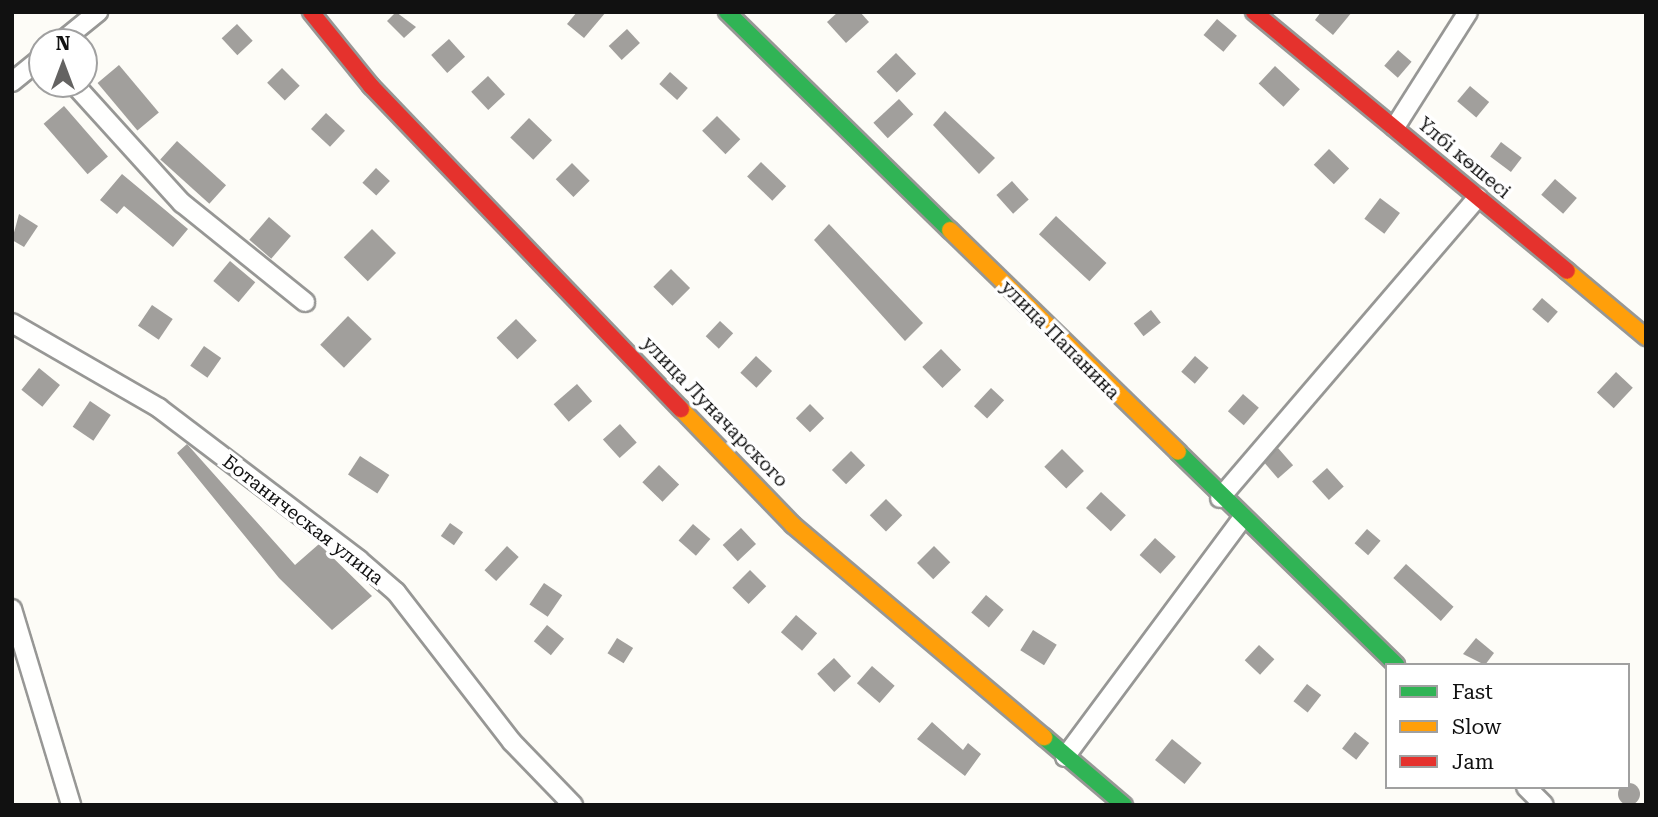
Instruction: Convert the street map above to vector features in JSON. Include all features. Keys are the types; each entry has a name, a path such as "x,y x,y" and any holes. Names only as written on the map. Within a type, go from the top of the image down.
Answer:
{"street":[{"path":"78,28 98,12"},
{"name":"улица Луначарского","path":"311,12 371,86 793,525 1124,805"},
{"name":"улица Папанина","path":"727,12 1220,498 1394,663"},
{"name":"Үлбі көшесі","path":"1254,12 1646,337"},
{"path":"1395,127 1468,12"},
{"path":"12,82 28,69"},
{"path":"87,98 181,203 305,302"},
{"path":"1220,498 1478,197"},
{"name":"Ботаническая улица","path":"12,323 159,408 359,560 396,592 512,742 573,805"},
{"path":"1065,757 1242,519"},
{"path":"12,609 71,805"},
{"path":"1528,789 1544,805"}],"building":[{"path":"396,12 416,27 404,38 387,21"},
{"path":"577,12 606,12 584,38 567,24"},
{"path":"838,12 860,12 869,22 846,43 827,22"},
{"path":"1321,12 1352,12 1333,35 1315,20"},
{"path":"1217,19 1237,36 1223,52 1204,35"},
{"path":"237,24 253,41 237,55 222,38"},
{"path":"627,29 640,43 622,60 609,46"},
{"path":"449,39 465,57 447,73 431,55"},
{"path":"1398,50 1412,62 1398,78 1384,66"},
{"path":"896,53 916,74 897,93 877,72"},
{"path":"119,65 159,112 137,130 98,84"},
{"path":"1275,66 1300,89 1283,107 1259,84"},
{"path":"282,68 300,86 285,101 267,83"},
{"path":"670,72 688,88 677,100 659,84"},
{"path":"488,76 505,94 488,110 471,92"},
{"path":"1470,86 1489,102 1476,117 1457,101"},
{"path":"899,99 913,114 888,138 873,123"},
{"path":"64,106 108,157 88,174 44,124"},
{"path":"945,111 995,158 979,174 933,125"},
{"path":"326,113 345,131 330,147 311,129"},
{"path":"717,116 740,139 725,154 702,131"},
{"path":"529,118 552,140 533,160 510,137"},
{"path":"177,141 226,185 209,204 160,160"},
{"path":"1501,142 1522,158 1511,172 1490,156"},
{"path":"1329,149 1349,168 1334,184 1314,165"},
{"path":"761,162 786,186 772,201 747,176"},
{"path":"572,163 590,181 573,197 556,179"},
{"path":"376,168 390,181 376,196 362,183"},
{"path":"122,174 188,229 173,247 124,206 117,214 100,200"},
{"path":"1555,179 1577,198 1563,214 1541,195"},
{"path":"1012,181 1029,200 1013,214 996,195"},
{"path":"1380,198 1400,213 1384,234 1364,219"},
{"path":"19,214 38,226 24,247 12,240"},
{"path":"1056,216 1106,263 1089,281 1039,234"},
{"path":"269,217 291,236 271,259 249,240"},
{"path":"829,224 923,323 905,341 814,240"},
{"path":"372,229 396,253 368,281 344,257"},
{"path":"230,261 255,282 239,302 213,281"},
{"path":"671,269 690,288 672,306 653,287"},
{"path":"1542,298 1558,312 1548,323 1532,309"},
{"path":"152,305 173,319 159,340 138,326"},
{"path":"1151,310 1161,323 1144,336 1134,324"},
{"path":"348,316 372,339 344,368 320,345"},
{"path":"516,319 537,341 517,359 497,338"},
{"path":"720,321 733,333 719,349 706,336"},
{"path":"204,346 221,358 207,378 190,366"},
{"path":"941,349 961,370 942,388 922,367"},
{"path":"756,356 772,371 756,388 740,373"},
{"path":"1195,356 1209,368 1195,384 1181,372"},
{"path":"39,368 60,385 42,407 21,390"},
{"path":"1616,372 1633,388 1614,408 1597,392"},
{"path":"577,384 592,401 569,422 554,404"},
{"path":"991,388 1004,400 987,419 974,406"},
{"path":"1243,394 1259,408 1244,425 1228,411"},
{"path":"90,401 111,415 93,441 73,427"},
{"path":"810,404 824,418 810,432 796,418"},
{"path":"620,424 637,443 620,458 603,439"},
{"path":"187,444 295,565 319,544 372,596 332,630 279,578 177,453"},
{"path":"1278,448 1293,465 1278,478 1263,461"},
{"path":"1062,449 1084,471 1066,489 1044,467"},
{"path":"851,451 865,465 846,484 832,470"},
{"path":"360,456 389,475 377,494 348,474"},
{"path":"659,465 679,484 662,502 642,482"},
{"path":"1327,468 1344,487 1329,500 1312,481"},
{"path":"1101,492 1126,515 1111,531 1086,508"},
{"path":"886,499 902,515 886,532 870,515"},
{"path":"450,523 463,532 454,545 441,536"},
{"path":"693,524 710,539 696,556 679,541"},
{"path":"741,528 756,544 738,561 723,545"},
{"path":"1367,529 1381,541 1368,555 1355,543"},
{"path":"1155,538 1176,557 1160,574 1140,555"},
{"path":"507,546 519,557 496,581 484,570"},
{"path":"934,546 950,562 933,579 917,563"},
{"path":"1406,564 1454,607 1441,621 1393,578"},
{"path":"750,570 766,586 749,604 732,588"},
{"path":"544,583 562,595 548,617 529,605"},
{"path":"986,595 1004,610 989,627 971,613"},
{"path":"796,615 817,633 802,651 781,632"},
{"path":"547,625 564,639 551,655 534,641"},
{"path":"1033,630 1057,645 1044,665 1020,650"},
{"path":"617,638 633,648 624,663 607,653"},
{"path":"1476,638 1494,653 1486,663 1463,654"},
{"path":"1259,645 1274,659 1260,675 1245,660"},
{"path":"834,658 851,676 834,692 817,674"},
{"path":"872,666 895,686 880,703 857,683"},
{"path":"1307,684 1321,695 1308,712 1293,701"},
{"path":"932,722 963,750 968,743 981,754 965,776 917,739"},
{"path":"1355,732 1369,743 1356,760 1342,749"},
{"path":"1172,739 1202,763 1185,784 1155,760"},
{"path":"1630,783 1639,790 1637,802 1629,805 1621,802 1620,789 1630,789"}],"traffic: fast":[{"path":"727,12 950,230"},
{"path":"1178,452 1394,663"},
{"path":"1044,737 1124,805"}],"traffic: slow":[{"path":"950,230 1178,452"},
{"path":"1567,271 1646,337"},
{"path":"681,409 793,525 1044,737"}],"traffic: jam":[{"path":"311,12 371,86 681,409"},
{"path":"1254,12 1567,271"}]}
